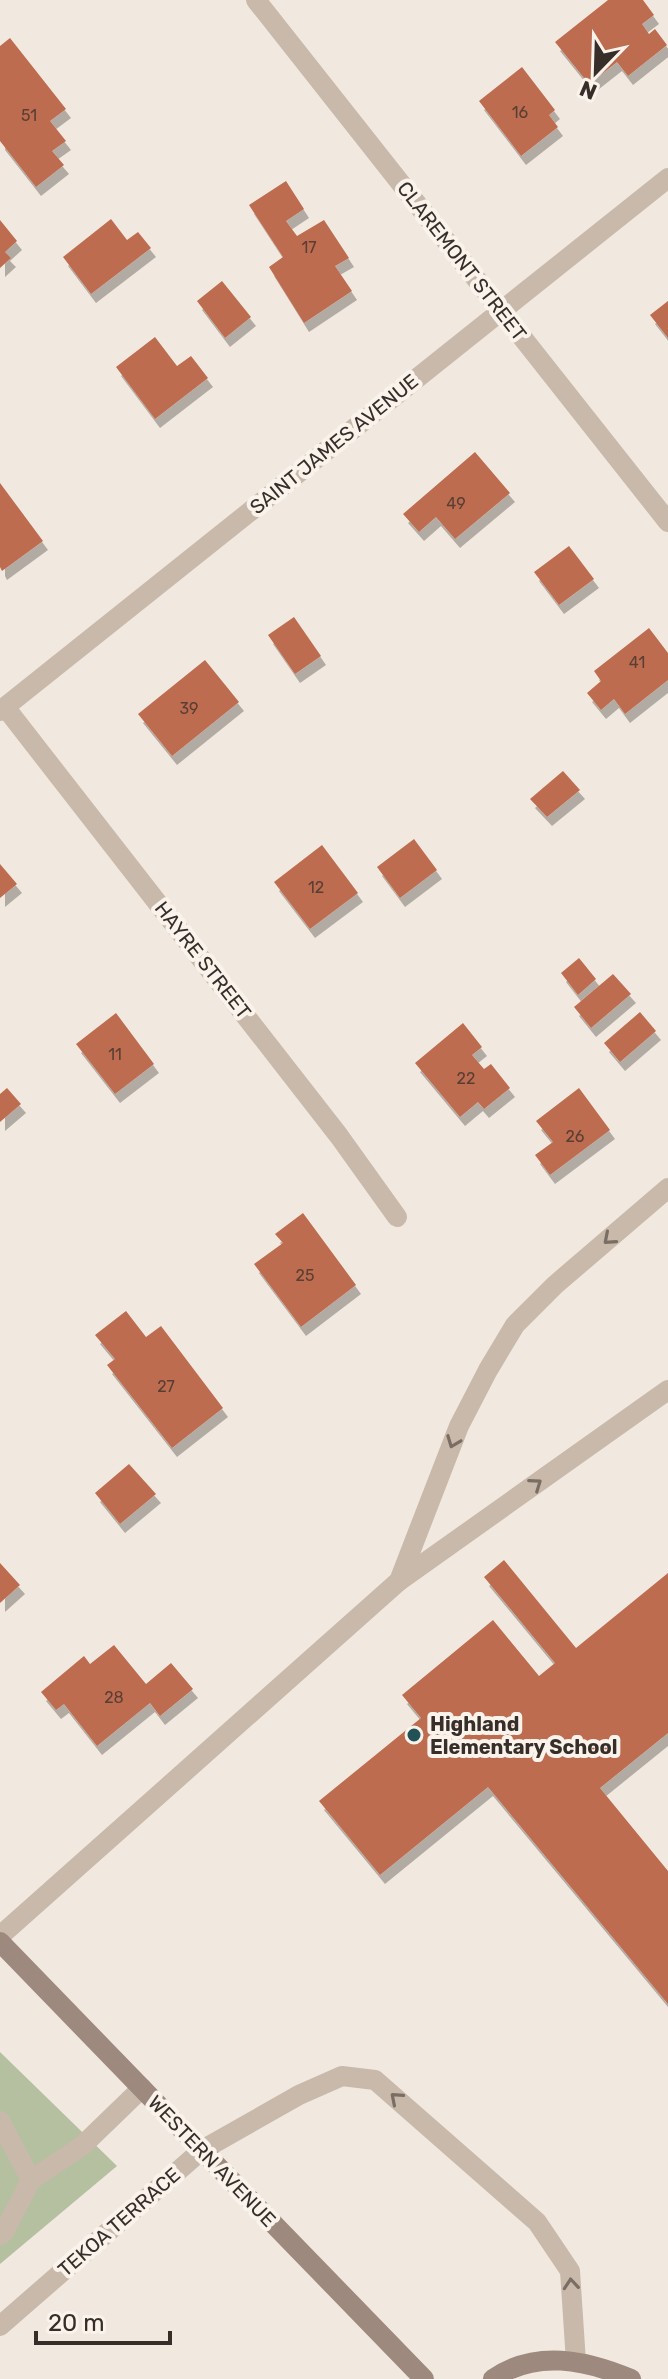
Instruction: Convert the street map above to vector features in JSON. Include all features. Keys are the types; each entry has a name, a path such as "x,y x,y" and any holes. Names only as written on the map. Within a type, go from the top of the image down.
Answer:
{"main road":[{"name":"WESTERN AVENUE","path":"0,1939 424,2379"},
{"path":"493,2379 535,2360 567,2360 607,2369 631,2379"}],"street":[{"name":"CLAREMONT STREET","path":"256,0 668,522"},
{"name":"SAINT JAMES AVENUE","path":"3,709 668,178"},
{"name":"HAYRE STREET","path":"3,709 339,1136 397,1217"},
{"path":"399,1581 459,1426 515,1325 555,1285 668,1188"},
{"path":"0,1939 399,1581 668,1390"},
{"name":"TEKOA TERRACE","path":"0,2326 202,2150 299,2095 342,2076 375,2080 537,2222 570,2271 576,2362"},
{"path":"0,2235 31,2180 82,2146 142,2088"},
{"path":"0,2121 31,2180"}],"green space":[{"path":"0,2052 117,2166 0,2264"}],"building":[{"path":"608,0 643,0 654,15 642,24 649,34 655,29 667,45 628,76 617,62 589,84 555,42"},
{"path":"10,38 66,109 50,121 66,141 52,151 64,165 36,187 0,141 0,46"},
{"path":"522,67 555,110 549,115 558,127 521,156 479,101"},
{"path":"286,181 304,209 286,221 297,236 324,220 349,258 335,266 352,291 304,323 269,267 283,257 249,205"},
{"path":"111,219 127,240 138,232 151,248 91,294 63,257"},
{"path":"0,220 17,241 5,252 11,258 0,268"},
{"path":"222,281 251,317 225,338 197,301"},
{"path":"668,301 668,338 650,315"},
{"path":"155,337 177,366 191,356 208,378 155,419 116,367"},
{"path":"475,452 510,493 455,539 436,517 419,532 403,514"},
{"path":"0,483 43,541 2,571 0,567"},
{"path":"569,546 594,579 559,605 534,572"},
{"path":"294,617 321,656 295,674 268,635"},
{"path":"649,628 668,653 668,680 625,714 614,699 601,710 587,693 601,681 594,671"},
{"path":"205,660 239,702 172,756 138,714"},
{"path":"563,771 580,790 547,817 530,799"},
{"path":"414,839 437,870 400,898 377,867"},
{"path":"322,845 358,893 310,929 274,882"},
{"path":"0,864 17,884 0,898"},
{"path":"579,958 596,979 578,995 561,973"},
{"path":"613,974 631,994 591,1028 574,1007"},
{"path":"640,1012 656,1031 620,1062 604,1043"},
{"path":"116,1013 154,1064 115,1094 76,1044"},
{"path":"463,1023 482,1047 472,1055 484,1069 491,1064 510,1088 484,1109 478,1102 460,1117 415,1063"},
{"path":"7,1088 21,1104 0,1122 0,1094"},
{"path":"579,1088 610,1130 550,1175 535,1155 553,1142 536,1121"},
{"path":"303,1213 356,1285 301,1327 254,1264 283,1243 275,1234"},
{"path":"126,1311 146,1337 161,1326 223,1408 172,1448 107,1365 115,1359 95,1335"},
{"path":"129,1464 156,1494 120,1524 95,1493"},
{"path":"504,1560 576,1648 668,1573 668,1733 600,1788 668,1871 668,2004 488,1787 380,1875 319,1801 421,1718 402,1695 493,1620 539,1676 555,1663 484,1577"},
{"path":"0,1563 20,1585 0,1603"},
{"path":"114,1645 146,1684 171,1663 193,1689 160,1716 150,1703 97,1746 64,1704 56,1710 41,1692 84,1656 90,1664"}],"place":[{"name":"Highland Elementary School","path":"414,1735"}]}
